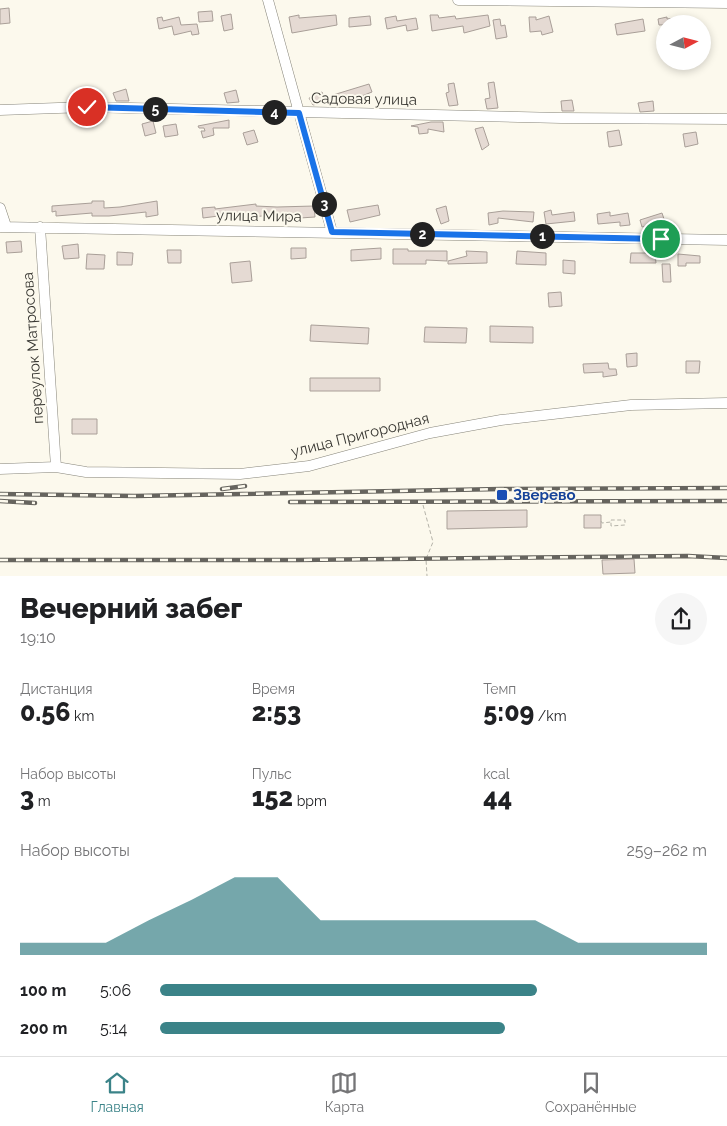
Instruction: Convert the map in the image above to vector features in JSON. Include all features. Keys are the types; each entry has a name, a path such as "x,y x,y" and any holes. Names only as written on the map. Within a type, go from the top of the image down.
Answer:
{"street":[{"path":"268,0 332,232"},
{"path":"458,0 727,3"},
{"name":"Садовая улица","path":"0,110 87,107 561,118 727,119"},
{"path":"0,208 3,226"},
{"name":"улица Мира","path":"3,226 727,240"},
{"name":"переулок Матросова","path":"40,227 56,466"},
{"name":"улица Пригородная","path":"0,469 56,466 86,472 240,474 309,466 430,433 501,420 631,405 727,403"}],"path":[{"path":"423,505 432,542 426,559 427,576"},
{"path":"601,520 602,523 611,522 611,520 625,520 625,525 611,526 611,522"}],"building":[{"path":"9,8 10,23 0,24 0,9"},
{"path":"212,11 213,21 199,22 198,12"},
{"path":"231,14 233,29 224,31 221,16"},
{"path":"299,15 299,18 336,15 337,25 292,33 289,17"},
{"path":"430,15 438,15 439,18 455,16 456,19 488,15 490,26 464,33 463,26 432,31"},
{"path":"370,16 371,25 349,27 349,18"},
{"path":"396,16 397,21 416,18 418,29 407,31 406,25 387,29 385,18"},
{"path":"549,16 553,32 542,35 541,31 530,32 529,17 536,17 536,20"},
{"path":"162,17 163,21 179,17 181,25 197,24 199,34 192,35 191,31 174,35 172,26 159,29 157,18"},
{"path":"500,19 501,26 505,25 507,37 496,39 493,20"},
{"path":"643,19 645,31 617,35 615,24"},
{"path":"494,82 498,108 487,109 485,99 490,98 488,83"},
{"path":"454,83 458,105 449,106 446,93 449,92 448,84"},
{"path":"369,84 372,92 336,106 333,95"},
{"path":"126,89 129,101 116,101 113,93"},
{"path":"236,90 239,102 227,103 224,93"},
{"path":"322,92 326,102 313,105 309,98"},
{"path":"572,100 574,111 562,111 561,101"},
{"path":"653,101 654,111 640,112 638,103"},
{"path":"229,120 229,128 213,128 214,135 203,138 201,131 205,131 204,128 199,128 198,126"},
{"path":"153,121 156,133 145,136 142,124"},
{"path":"443,122 444,132 428,129 428,133 419,134 418,127 411,126"},
{"path":"176,124 178,135 165,137 163,126"},
{"path":"483,127 489,145 482,150 475,129"},
{"path":"254,130 258,142 247,145 243,133"},
{"path":"619,130 622,145 609,147 607,132"},
{"path":"696,132 698,144 685,147 683,134"},
{"path":"92,201 104,201 104,208 157,201 158,215 146,217 146,212 109,216 92,216 92,213 56,216 56,211 52,212 52,206 92,203"},
{"path":"256,204 256,206 277,207 314,206 315,217 285,219 285,217 262,216 227,219 226,215 203,218 202,208 215,207 215,209"},
{"path":"378,205 380,215 350,222 347,210"},
{"path":"446,206 449,221 441,224 436,209"},
{"path":"551,210 552,215 574,212 575,221 546,224 544,212"},
{"path":"503,211 534,212 533,222 498,218 498,223 489,225 488,213"},
{"path":"610,212 610,216 628,213 630,225 620,226 620,222 598,224 597,214"},
{"path":"662,213 665,222 642,227 640,220"},
{"path":"21,241 22,252 7,253 6,242"},
{"path":"78,244 79,258 64,259 62,246"},
{"path":"291,248 306,248 306,258 291,259"},
{"path":"381,248 381,259 351,261 351,250"},
{"path":"393,249 447,251 447,261 426,260 426,264 393,264"},
{"path":"167,250 181,250 181,263 168,263"},
{"path":"466,251 487,252 487,263 448,264 448,261 467,256"},
{"path":"517,251 546,253 546,265 516,264"},
{"path":"117,252 133,253 132,265 117,265"},
{"path":"631,253 655,253 656,263 630,263"},
{"path":"87,254 105,255 104,269 86,269"},
{"path":"678,254 700,256 700,263 686,263 686,266 678,266"},
{"path":"563,260 575,261 575,274 563,273"},
{"path":"250,261 252,281 232,283 230,263"},
{"path":"662,264 670,264 671,282 663,282"},
{"path":"561,292 562,306 549,307 548,293"},
{"path":"311,325 369,328 368,344 310,341"},
{"path":"490,326 533,327 533,343 490,342"},
{"path":"425,327 467,328 466,343 424,342"},
{"path":"637,353 637,366 627,367 626,354"},
{"path":"686,361 700,361 699,373 686,373"},
{"path":"608,363 609,369 616,369 617,375 603,377 603,372 584,373 583,364"},
{"path":"310,378 380,378 380,391 310,391"},
{"path":"72,419 97,419 97,434 72,434"},
{"path":"527,510 527,527 447,529 447,511"},
{"path":"584,515 601,515 601,528 584,528"},
{"path":"634,559 635,573 603,574 602,560"}],"railway":[{"path":"222,489 245,486"},
{"path":"0,494 135,496 501,489 727,488"},
{"path":"0,501 35,503"},
{"path":"290,502 727,501"},
{"path":"0,560 296,560 688,556 727,558"}],"place":[{"name":"Зверево","path":"502,495"}],"route":[{"path":"87,107 299,113 332,232 661,239"}]}
